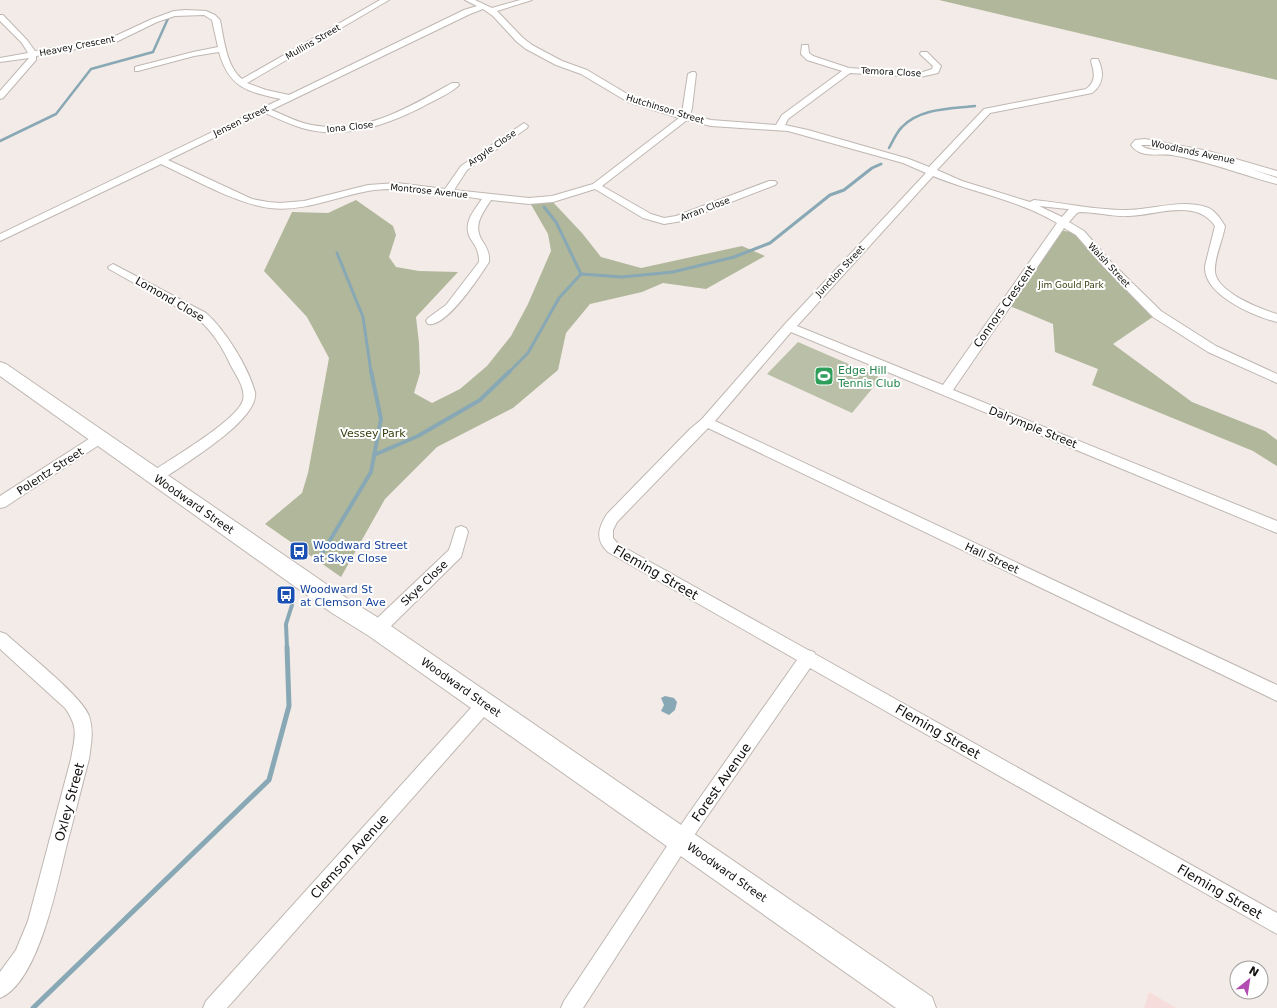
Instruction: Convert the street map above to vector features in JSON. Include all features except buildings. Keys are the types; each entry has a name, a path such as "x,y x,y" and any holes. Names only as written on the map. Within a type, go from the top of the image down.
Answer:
{"street":[{"name":"Mullins Street","path":"241,84 385,0"},
{"name":"Hutchinson Street","path":"469,0 488,9 524,43 565,66 584,72 631,100 685,117 711,123 779,127 800,130 892,156 931,171"},
{"name":"Jensen Street","path":"0,238 467,12 528,0"},
{"name":"Heavey Crescent","path":"0,60 113,40 127,35 158,17 171,14 188,12 205,13 214,17 227,67 241,84"},
{"path":"0,18 27,45 33,58 0,96"},
{"name":"Temora Close","path":"805,47 804,52 810,58 848,70 920,74 935,71 937,66 924,54"},
{"path":"138,69 193,54 223,49"},
{"name":"Junction Street","path":"604,535 612,518 695,432 707,422 789,327 987,111 1080,94 1096,87 1098,76 1095,61"},
{"name":"Temora Close","path":"779,127 785,117 848,70"},
{"path":"685,117 688,108 692,74"},
{"path":"241,84 290,98"},
{"name":"Iona Close","path":"264,110 314,129 337,130 363,128 392,119 455,85"},
{"name":"Montrose Avenue","path":"160,160 249,201 268,205 280,206 304,204 368,188 382,187 411,187 529,201 553,199 596,186 685,117"},
{"name":"Argyle Close","path":"448,191 464,168 524,126"},
{"name":"Woodlands Avenue","path":"1277,174 1233,160 1183,148 1145,141 1138,142 1136,145 1144,151 1176,154 1230,166 1277,181"},
{"name":"Walsh Street","path":"931,171 959,183 1018,201 1063,222 1080,233 1107,264 1157,314 1212,349 1277,379"},
{"name":"Arran Close","path":"596,186 647,216 664,221 678,219 772,183"},
{"path":"432,321 450,306 484,262 485,256 483,249 472,228 474,221 488,197"},
{"path":"1018,201 1067,206 1079,209 1128,213 1176,207 1194,208 1208,213 1218,221 1220,226 1210,271 1212,280 1220,289 1237,300 1277,318"},
{"name":"Connors Crescent","path":"946,391 1063,222 1073,211 1079,209"},
{"name":"Lomond Close","path":"113,266 202,316 212,324 220,333 251,396 247,405 230,424 155,477"},
{"name":"Dalrymple Street","path":"789,327 1277,527"},
{"name":"Woodward Street","path":"0,368 340,606 377,629 921,1008"},
{"name":"Hall Street","path":"707,422 1277,693"},
{"name":"Polentz Street","path":"0,503 100,438"},
{"name":"Skye Close","path":"377,629 456,553 461,532"},
{"name":"Fleming Street","path":"604,535 607,543 613,548 808,657 1277,924"},
{"name":"Oxley Street","path":"0,639 70,703 80,717 84,734 80,759 40,913 29,946 18,967 0,988"},
{"name":"Forest Avenue","path":"571,1008 681,840 808,657"},
{"name":"Clemson Avenue","path":"213,1008 485,704"}],"shaded area":[{"path":"1149,992 1176,1008 1144,1008"}],"green space":[{"path":"939,0 1277,0 1277,80"},
{"name":"Vessey Park","path":"550,199 582,233 601,257 641,268 742,246 765,256 706,289 663,283 642,292 590,304 566,333 558,370 513,408 437,447 385,499 341,577 265,524 302,493 308,473 329,358 307,317 264,271 292,212 328,213 356,200 393,226 396,235 389,257 396,267 419,271 458,272 416,317 420,373 414,393 432,403 460,389 487,366 511,336 528,304 551,251 548,234 529,201"},
{"name":"Jim Gould Park","path":"1057,230 1080,233 1157,314 1113,344 1192,402 1265,431 1277,440 1277,466 1253,451 1092,385 1098,369 1055,352 1053,324 1005,304"},
{"name":"Edge Hill Tennis Club","path":"798,342 881,378 852,413 767,374"}],"water":[{"path":"665,696 674,698 677,702 675,710 669,715 661,711 664,705 661,698"}],"waterway":[{"path":"0,141 56,114 91,69 153,52 170,14"},
{"path":"889,148 900,129 909,121 918,116 936,110 975,106"},
{"path":"581,274 622,277 673,272 734,257 770,243 830,195 844,190 872,168 881,164"},
{"path":"544,207 556,222 581,274"},
{"path":"337,253 363,317 371,372"},
{"path":"510,371 528,353 559,298 581,274"},
{"path":"371,371 381,419 374,455"},
{"path":"374,455 418,436 480,400 510,371"},
{"path":"318,560 371,472 374,455"},
{"path":"287,648 286,624 292,605"},
{"path":"33,1008 269,780 289,706 287,647"}],"place":[{"name":"Edge Hill Tennis Club","path":"824,376"},
{"name":"Woodward Street at Skye Close","path":"299,551"},
{"name":"Woodward St at Clemson Ave","path":"286,595"}]}
